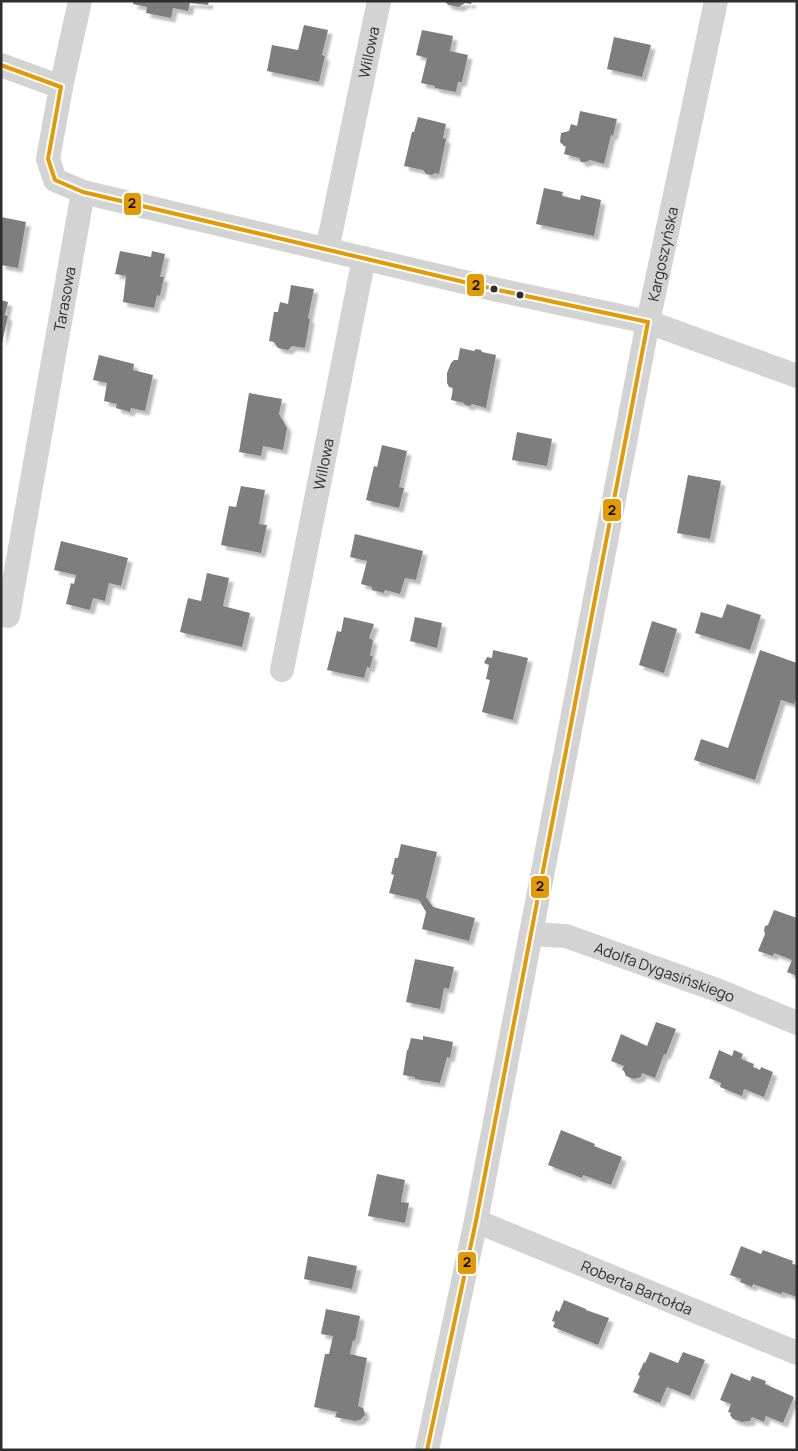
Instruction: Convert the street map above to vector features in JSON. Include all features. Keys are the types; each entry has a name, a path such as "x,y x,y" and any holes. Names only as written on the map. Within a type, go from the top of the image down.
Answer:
{"street":[{"path":"80,1 61,87 48,159 55,180 83,192 498,290 648,322 797,376"},
{"name":"Willowa","path":"327,250 379,1"},
{"name":"Kargoszyńska","path":"427,1450 476,1221 648,322 716,1"},
{"path":"1,65 61,87"},
{"name":"Tarasowa","path":"8,616 83,192"},
{"name":"Willowa","path":"282,670 364,258"},
{"name":"Adolfa Dygasińskiego","path":"531,934 566,936 717,990 797,1023"},
{"name":"Roberta Bartołda","path":"476,1221 797,1353"}],"building":[{"path":"133,1 209,1 208,5 190,3 188,11 173,8 171,18 146,13 147,7 133,4"},
{"path":"445,1 472,1 471,4 465,3 459,7 448,5"},
{"path":"304,25 328,30 322,55 325,56 319,82 267,71 272,45 298,50"},
{"path":"422,30 453,36 450,51 468,55 462,82 458,82 456,92 421,83 427,58 416,55"},
{"path":"614,37 651,45 642,77 607,69"},
{"path":"580,111 617,119 604,164 590,160 581,162 579,158 564,154 566,146 560,142 561,133 569,131 571,124 577,126"},
{"path":"418,117 446,124 443,138 446,139 439,174 426,174 423,170 404,166 412,132 414,132"},
{"path":"544,188 563,192 562,196 580,200 581,195 601,200 594,236 536,224"},
{"path":"1,217 26,222 18,268 1,265"},
{"path":"120,251 151,257 152,251 165,254 160,277 164,277 160,296 157,295 154,308 123,302 126,276 115,274"},
{"path":"291,285 314,289 308,318 310,319 305,348 292,346 288,350 278,348 274,342 269,341 274,312 278,312 280,302 288,304"},
{"path":"1,300 8,302 5,315 8,316 2,343"},
{"path":"460,348 474,351 476,349 496,355 486,408 472,404 470,406 465,405 464,403 451,400 453,388 449,387 447,383 447,373 451,363 454,360 458,360"},
{"path":"99,355 134,364 133,370 153,375 145,411 131,408 130,412 116,408 117,404 104,401 107,383 93,380"},
{"path":"249,393 282,399 279,414 287,428 283,450 263,446 261,456 239,452"},
{"path":"517,432 552,439 547,466 512,460"},
{"path":"382,445 407,451 399,487 404,488 399,508 366,500 374,466 377,467"},
{"path":"688,475 721,481 710,539 677,533"},
{"path":"241,486 265,490 259,524 267,525 261,553 221,545 229,506 236,507"},
{"path":"355,534 423,551 416,580 405,578 400,594 385,590 384,593 372,590 372,587 361,584 367,561 350,557"},
{"path":"61,541 128,558 121,586 109,583 105,601 93,598 90,610 66,604 71,583 74,584 76,575 54,570"},
{"path":"207,573 229,578 223,606 250,613 242,647 180,632 188,598 201,601"},
{"path":"727,604 761,615 750,650 695,633 701,612 722,618"},
{"path":"344,617 374,624 369,638 373,640 370,656 373,656 370,668 367,667 364,678 327,670 337,631 341,632"},
{"path":"415,617 442,623 437,648 410,641"},
{"path":"652,621 677,629 664,673 639,665"},
{"path":"493,650 528,658 513,720 482,712 490,680 486,679 489,665 484,663 487,657 492,658"},
{"path":"760,650 797,663 797,697 794,704 781,700 755,780 694,760 701,739 728,748"},
{"path":"401,844 437,852 426,897 433,907 475,918 469,941 422,929 426,912 419,900 389,893 394,875 391,874 395,858 398,858"},
{"path":"774,910 797,918 797,976 787,972 792,960 774,953 773,956 758,951 765,934 765,926 768,925"},
{"path":"415,959 454,967 449,989 444,988 440,1009 406,1002"},
{"path":"656,1022 676,1029 655,1078 642,1073 641,1077 634,1079 626,1076 622,1070 624,1066 611,1061 621,1034 647,1046"},
{"path":"423,1036 453,1042 450,1058 447,1057 440,1083 403,1075 411,1038 423,1040"},
{"path":"719,1050 732,1056 734,1050 743,1054 741,1059 754,1064 753,1067 760,1070 761,1067 773,1072 764,1097 744,1089 742,1096 720,1087 721,1083 709,1078"},
{"path":"561,1130 622,1157 611,1185 583,1175 582,1178 548,1165"},
{"path":"377,1174 405,1180 401,1202 409,1203 405,1223 368,1216"},
{"path":"741,1246 761,1254 763,1250 793,1261 792,1264 797,1265 797,1297 782,1292 781,1294 753,1284 752,1287 740,1282 741,1279 730,1275"},
{"path":"308,1256 357,1266 352,1289 304,1279"},
{"path":"564,1300 609,1318 598,1345 553,1327 555,1322 552,1321 556,1310 559,1312"},
{"path":"326,1309 360,1316 355,1341 353,1340 350,1354 367,1358 358,1406 363,1408 365,1415 360,1420 355,1421 335,1417 337,1412 314,1407 325,1354 329,1354 333,1336 321,1334"},
{"path":"650,1352 678,1363 683,1352 705,1360 690,1396 667,1387 660,1403 633,1392 640,1376 638,1375"},
{"path":"731,1373 750,1381 752,1376 766,1381 765,1384 794,1397 783,1423 766,1416 764,1422 752,1417 750,1421 742,1422 733,1419 730,1415 731,1413 728,1412 731,1404 720,1400"}],"transit line":[{"name":"2","path":"1,65 61,87"},
{"name":"2","path":"61,87 48,159 55,180 83,192 498,290 648,322"},
{"name":"2","path":"427,1450 476,1221 648,322"}]}
